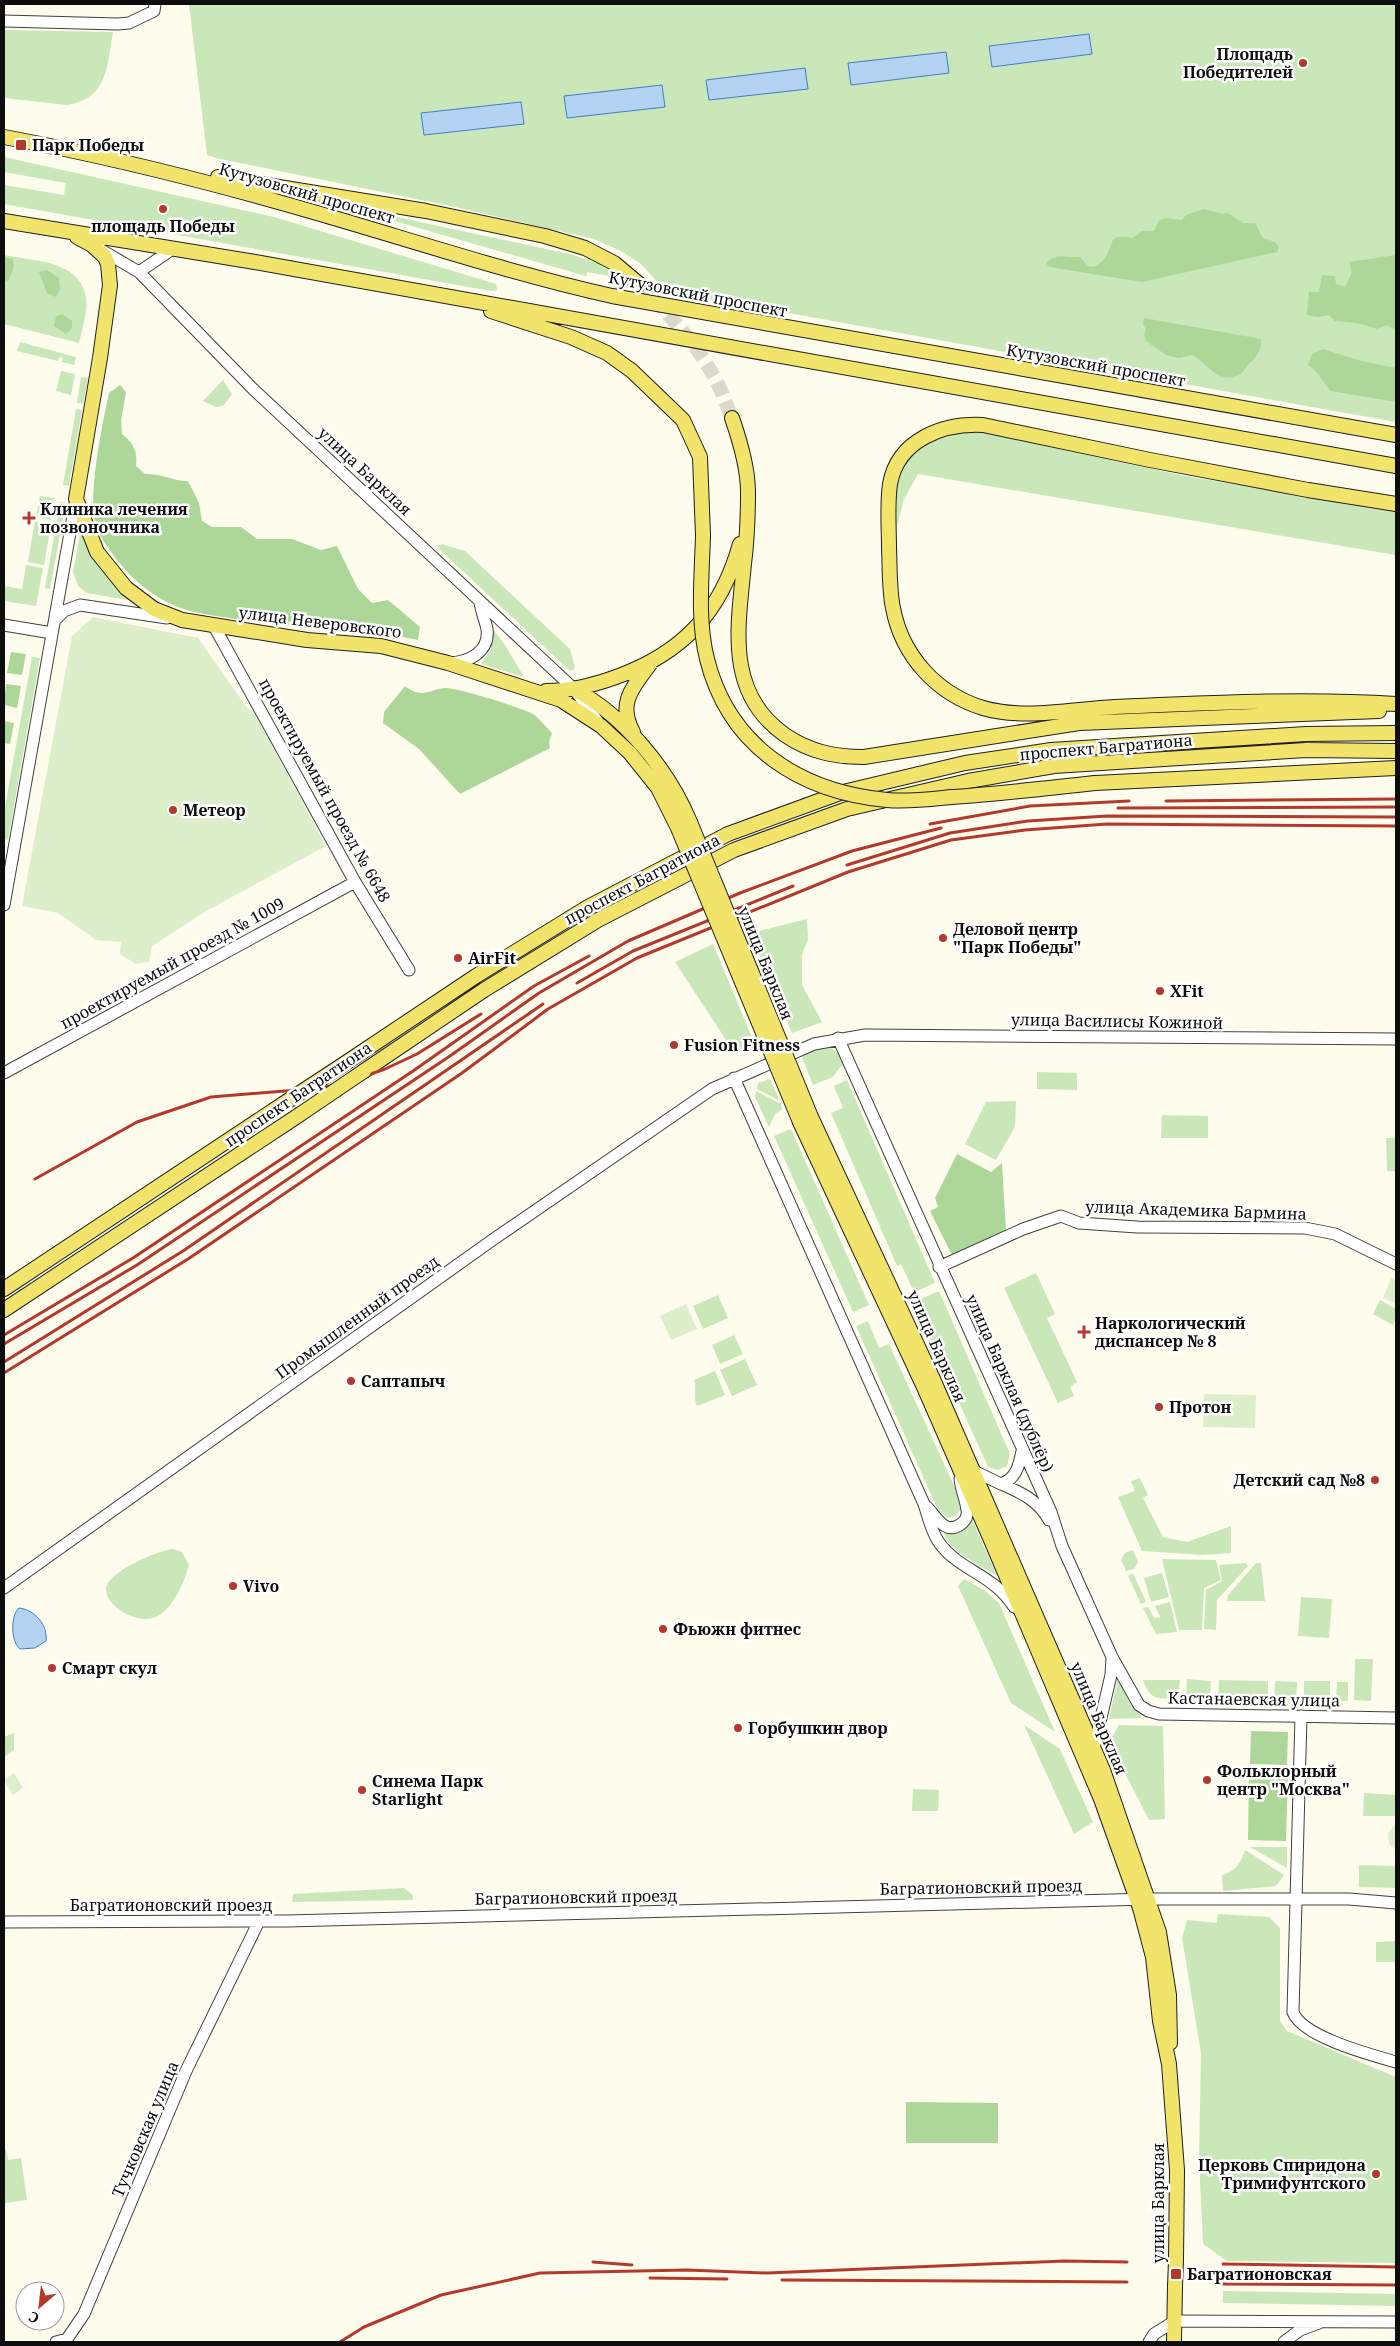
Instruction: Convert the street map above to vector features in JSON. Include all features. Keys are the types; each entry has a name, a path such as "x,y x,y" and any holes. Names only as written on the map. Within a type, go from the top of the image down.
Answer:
{"main road":[{"name":"Кутузовский проспект","path":"4,137 128,162 258,196 499,268 612,296 1396,435"},
{"path":"128,162 426,211 545,236 585,248 606,259 639,284"},
{"path":"4,221 174,248 1396,466"},
{"path":"60,231 92,245 105,257 108,264 110,285 100,358 76,499 98,552 116,577 143,601 167,615 182,620"},
{"path":"418,291 500,314 571,337 607,353 632,371 683,420 700,458 702,472 702,611 707,658 717,690 736,726 766,755 798,776 827,788 856,796 890,800 983,795 1095,783 1396,768"},
{"path":"732,418 744,461 748,490 737,628 738,652 742,673 759,710 775,728 796,742 818,752 839,757 864,757 1079,723 1396,710"},
{"path":"1396,504 1308,490 983,425 964,424 943,428 924,436 908,449 898,464 891,482 888,509 893,608 901,636 925,673 962,699 983,708 1003,712 1029,712 1230,702 1342,700 1396,704"},
{"path":"540,691 574,689 599,683 651,662 683,641 701,624 720,595 732,570 747,520"},
{"name":"улица Неверовского","path":"182,620 307,640 380,646 448,663 540,691 570,704 601,726"},
{"path":"645,749 628,722 626,710 630,692 651,662"},
{"name":"улица Барклая","path":"574,689 606,709 645,749 669,781 684,825 806,1119 957,1462 1024,1623 1159,1932 1167,1973 1171,2020 1169,2064 1176,2153 1174,2342"},
{"name":"улица Барклая","path":"601,726 644,770 684,825"},
{"name":"проспект Багратиона","path":"4,1289 476,976 588,907 728,834 843,792 965,763 1051,750 1306,734 1396,733"},
{"name":"проспект Багратиона","path":"4,1310 124,1232 484,990 598,920 734,850 848,809 968,781 1054,766 1306,750 1396,751"},
{"name":"улица Барклая","path":"806,1119 974,1471 1094,1748 1143,1899"}],"street":[{"path":"4,21 118,24 137,20 154,11 156,4"},
{"name":"улица Барклая","path":"92,245 139,272 253,389 574,689 601,726"},
{"path":"139,272 174,248"},
{"path":"4,905 76,499"},
{"path":"448,663 469,660 485,644 486,627 480,602"},
{"name":"улица Неверовского","path":"55,620 64,610 80,605 182,620"},
{"path":"4,625 52,634"},
{"name":"проектируемый проезд № 6648","path":"214,626 355,882 410,970"},
{"name":"проектируемый проезд № 1009","path":"4,1073 355,882"},
{"name":"улица Василисы Кожиной","path":"734,1078 814,1044 865,1034 1312,1040 1396,1039"},
{"name":"улица Барклая (дублёр)","path":"838,1038 1022,1452 1051,1512 1062,1546 1112,1657 1111,1676 1094,1748"},
{"path":"734,1078 924,1504 938,1541 964,1564 1007,1594 1024,1623"},
{"name":"Промышленный проезд","path":"4,1588 506,1231 712,1089 734,1078"},
{"name":"улица Академика Бармина","path":"939,1266 1023,1229 1060,1216 1079,1223 1137,1227 1305,1228 1335,1234 1396,1264"},
{"path":"1001,1484 1014,1476 1022,1452"},
{"path":"924,1504 943,1526 952,1528 963,1522 967,1511 957,1462"},
{"path":"974,1471 1026,1496 1036,1503 1046,1515 1062,1546"},
{"name":"Кастанаевская улица","path":"1112,1657 1139,1705 1148,1711 1159,1714 1396,1718"},
{"path":"1301,1716 1298,1899 1294,1916 1293,2012 1301,2025 1328,2038 1396,2062"},
{"name":"Багратионовский проезд","path":"4,1922 259,1921 1143,1899 1298,1899 1396,1903"},
{"name":"Тучковская улица","path":"56,2342 67,2339 84,2314 186,2071 259,1921"},
{"path":"1284,2342 1300,2330 1330,2320"},
{"path":"1149,2342 1163,2327 1175,2321 1330,2320 1396,2322"}],"green space":[{"path":"189,4 1396,4 1396,422 682,294 681,289 661,286 641,264 621,251 594,239 455,207 207,155"},
{"path":"4,30 113,32 107,68 103,79 91,96 81,102 67,105 4,98"},
{"path":"4,157 274,217 496,284 497,290 491,291 4,204 4,185 64,195 66,183 4,172"},
{"path":"1204,209 1222,214 1228,213 1243,223 1255,223 1263,238 1275,242 1279,247 1277,252 1142,282 1049,267 1046,263 1058,257 1080,257 1088,266 1094,267 1108,254 1112,241 1115,238 1133,238 1142,231 1154,231 1159,220 1165,218 1182,220 1186,215"},
{"path":"378,213 570,254 597,263 620,278 587,272 586,276 377,216"},
{"path":"4,255 54,264 66,269 75,276 82,285 86,298 86,309 79,343 4,324"},
{"path":"1396,255 1396,330 1387,325 1377,329 1358,323 1335,321 1329,315 1318,317 1307,315 1309,292 1319,292 1322,275 1335,276 1336,284 1345,287 1352,272 1349,262"},
{"path":"4,257 13,259 14,263 8,281 4,280"},
{"path":"47,270 59,278 60,289 56,297 47,293 39,272"},
{"path":"62,314 72,321 72,329 66,334 54,326 56,316"},
{"path":"1144,318 1261,339 1260,349 1242,373 1233,377 1226,377 1214,372 1192,355 1179,358 1166,355 1146,341 1144,335 1146,329 1143,324"},
{"path":"20,342 76,357 74,365 62,362 63,358 59,357 58,361 17,351"},
{"path":"1323,349 1361,361 1396,368 1396,402 1331,391 1308,365 1312,354"},
{"path":"61,371 75,374 71,395 56,391"},
{"path":"81,377 88,378 83,404 77,403"},
{"path":"223,380 232,394 223,406 216,407 203,401"},
{"path":"120,385 126,392 121,420 122,434 134,448 136,466 145,474 188,481 199,503 202,521 212,527 241,527 257,539 292,539 321,550 337,546 358,589 372,603 388,600 420,627 418,640 373,632 258,622 199,613 173,605 139,583 122,566 110,550 100,534 94,517 95,473 103,422 109,393"},
{"path":"76,409 82,410 69,486 63,485"},
{"path":"971,430 1185,476 1396,511 1396,555 918,474 904,499 895,533 893,498 901,470 909,455 934,435"},
{"path":"40,496 55,498 51,520 36,517"},
{"path":"60,502 66,503 50,589 45,588"},
{"path":"35,521 51,524 44,565 28,562"},
{"path":"81,530 102,569 133,601 87,593 78,586 73,572"},
{"path":"442,544 465,551 570,649 575,667 573,670 570,671 437,547"},
{"path":"26,565 43,568 36,606 4,601 4,586 22,589"},
{"name":"Метеор","path":"93,617 198,638 248,709 253,710 326,846 208,910 152,946 149,962 136,964 120,954 121,942 96,940 58,913 22,906 72,636"},
{"path":"493,629 524,677 481,664 491,649"},
{"path":"11,652 26,654 22,675 7,673"},
{"path":"32,657 40,658 8,840 4,839 4,812"},
{"path":"6,684 21,686 17,708 4,705"},
{"path":"405,686 421,693 445,688 462,691 527,711 536,716 552,733 549,742 550,748 460,794 419,749 383,723 384,712"},
{"path":"4,721 14,723 10,744 4,743"},
{"path":"807,919 808,939 802,955 802,985 822,1022 792,1033 751,933"},
{"path":"713,944 756,1047 734,1052 675,962"},
{"path":"825,1045 843,1055 848,1065 840,1067 833,1077 813,1085 801,1055"},
{"path":"1037,1072 1077,1073 1077,1090 1037,1089"},
{"path":"770,1079 780,1101 757,1089 758,1083"},
{"path":"847,1080 935,1283 914,1292 901,1264 897,1266 831,1113 843,1108 834,1086"},
{"path":"756,1091 781,1104 782,1109 775,1114 769,1127 755,1097"},
{"path":"1016,1101 1015,1127 996,1160 965,1144 986,1102"},
{"path":"1162,1115 1208,1116 1208,1138 1161,1138"},
{"path":"791,1129 869,1305 853,1312 774,1136"},
{"path":"1386,1138 1396,1138 1396,1171 1387,1171"},
{"path":"957,1154 991,1172 1002,1163 1006,1231 952,1255 930,1211 938,1207 935,1198"},
{"path":"1036,1273 1055,1314 1047,1318 1077,1382 1070,1387 1074,1396 1058,1403 1004,1288"},
{"path":"1391,1278 1396,1280 1396,1303 1383,1298"},
{"path":"939,1291 1010,1454 1007,1466 998,1470 988,1467 914,1302"},
{"path":"718,1295 728,1318 703,1329 693,1306"},
{"path":"1380,1300 1396,1309 1396,1318 1393,1325 1373,1314"},
{"path":"686,1304 697,1329 671,1340 660,1316"},
{"path":"868,1321 879,1348 889,1344 961,1501 961,1509 956,1516 948,1518 938,1510 856,1326"},
{"path":"734,1335 743,1354 720,1364 712,1345"},
{"path":"745,1359 757,1385 732,1396 720,1370"},
{"path":"715,1371 725,1395 697,1406 694,1380"},
{"path":"1204,1394 1256,1395 1255,1428 1203,1427"},
{"path":"1140,1478 1148,1495 1143,1498 1163,1537 1187,1542 1231,1526 1231,1553 1203,1555 1142,1551 1118,1497 1135,1491 1131,1481"},
{"path":"972,1519 997,1576 957,1551 946,1538 944,1532 961,1530"},
{"path":"173,1549 182,1552 189,1565 177,1594 168,1607 156,1617 149,1619 132,1616 116,1607 107,1594 106,1587 110,1581 135,1562 156,1553"},
{"path":"1133,1550 1138,1562 1134,1569 1126,1571 1121,1560 1125,1553"},
{"path":"1162,1559 1216,1560 1221,1580 1204,1588 1202,1630 1179,1630"},
{"path":"1246,1563 1248,1566 1217,1600 1216,1630 1204,1629 1206,1590 1222,1581 1219,1565"},
{"path":"1256,1563 1261,1563 1265,1601 1227,1601 1228,1595"},
{"path":"1133,1573 1146,1602 1141,1604 1128,1576"},
{"path":"1162,1573 1169,1597 1151,1602 1144,1578"},
{"path":"964,1579 984,1590 999,1603 1055,1732 1011,1703 958,1586"},
{"path":"1301,1597 1332,1599 1329,1638 1298,1636"},
{"path":"1170,1602 1177,1632 1156,1634 1143,1608 1148,1607 1154,1618 1160,1617 1155,1606"},
{"path":"1355,1659 1373,1659 1371,1701 1354,1700"},
{"path":"1118,1677 1129,1702 1141,1718 1109,1719"},
{"path":"1187,1679 1211,1681 1210,1699 1186,1698"},
{"path":"1143,1680 1180,1680 1178,1698 1160,1698 1152,1695"},
{"path":"1219,1680 1268,1681 1268,1700 1218,1698"},
{"path":"1275,1681 1297,1682 1296,1701 1274,1700"},
{"path":"1304,1681 1330,1681 1330,1701 1304,1700"},
{"path":"1337,1682 1348,1682 1348,1701 1336,1701"},
{"path":"1024,1725 1060,1749 1093,1822 1074,1834"},
{"path":"1119,1725 1163,1726 1165,1819 1149,1820 1109,1742"},
{"path":"1251,1731 1288,1732 1287,1765 1250,1764"},
{"path":"14,1733 14,1750 4,1757 4,1737"},
{"path":"1249,1772 1288,1773 1286,1841 1248,1840"},
{"path":"14,1773 23,1788 13,1795 4,1780"},
{"path":"913,1789 939,1790 938,1811 912,1811"},
{"path":"1364,1793 1396,1795 1396,1816 1363,1816"},
{"path":"1396,1824 1396,1850 1389,1844 1388,1833"},
{"path":"1250,1847 1287,1847 1287,1868"},
{"path":"1245,1850 1284,1875 1276,1886 1223,1891 1222,1875 1237,1866"},
{"path":"1359,1865 1396,1866 1396,1888 1359,1887"},
{"path":"404,1888 413,1895 413,1900 292,1902 293,1894"},
{"path":"1218,1914 1269,1917 1280,1928 1280,2021 1287,2031 1396,2077 1396,2263 1227,2261 1203,2244 1199,2159 1201,2053 1182,1938 1187,1920 1217,1923"},
{"path":"1396,1941 1396,1962 1376,1962 1376,1942"},
{"path":"906,2102 998,2103 998,2143 906,2143"},
{"path":"4,2149 6,2149 8,2160 21,2158 27,2200 4,2203"},
{"path":"1223,2291 1396,2294 1396,2306 1223,2303"}],"water":[{"path":"1089,34 1092,54 992,67 989,46"},
{"path":"946,52 949,73 851,85 848,63"},
{"path":"805,68 808,89 709,100 706,80"},
{"path":"662,85 665,107 567,118 564,96"},
{"path":"521,102 524,124 424,135 421,113"},
{"path":"19,1608 35,1615 45,1629 46,1641 35,1648 20,1649 15,1641 13,1623"}],"tunnel":[{"path":"639,284 679,327 697,350 716,380 732,418"}],"railway":[{"path":"1166,801 1396,799"},
{"path":"930,824 1030,806 1129,801"},
{"path":"1118,808 1396,807"},
{"path":"847,865 950,833 1028,821 1107,816 1396,817"},
{"path":"4,1373 188,1259 462,1073 548,1009 637,958 848,872 951,840 1025,830 1107,824 1396,826"},
{"path":"4,1344 137,1265 450,1056 539,993 628,941 740,893 852,851 941,828"},
{"path":"577,983 633,951 793,886"},
{"path":"4,1335 133,1258 413,1071 534,986 589,956"},
{"path":"4,1362 183,1251 543,1004"},
{"path":"35,1179 137,1122 211,1097 322,1088 354,1080 385,1069 417,1054 481,1014"},
{"path":"340,2342 364,2327 441,2295 540,2273 687,2270 767,2273 1064,2261 1127,2262"},
{"path":"593,2262 632,2265"},
{"path":"1223,2264 1396,2267"},
{"path":"650,2278 727,2279"},
{"path":"782,2280 1127,2282"},
{"path":"1222,2284 1396,2285"}],"place":[{"name":"Площадь Победителей","path":"1303,63"},
{"name":"Парк Победы","path":"21,145"},
{"name":"площадь Победы","path":"163,209"},
{"name":"Клиника лечения позвоночника","path":"29,518"},
{"name":"Метеор","path":"173,810"},
{"name":"Деловой центр \"Парк Победы\"","path":"943,938"},
{"name":"AirFit","path":"458,958"},
{"name":"XFit","path":"1160,991"},
{"name":"Fusion Fitness","path":"674,1045"},
{"name":"Наркологический диспансер № 8","path":"1084,1332"},
{"name":"Саптапыч","path":"351,1381"},
{"name":"Протон","path":"1159,1407"},
{"name":"Детский сад №8","path":"1375,1480"},
{"name":"Vivo","path":"233,1586"},
{"name":"Фьюжн фитнес","path":"663,1629"},
{"name":"Смарт скул","path":"52,1668"},
{"name":"Горбушкин двор","path":"738,1728"},
{"name":"Фольклорный центр \"Москва\"","path":"1207,1780"},
{"name":"Синема Парк Starlight","path":"362,1790"},
{"name":"Церковь Спиридона Тримифунтского","path":"1376,2174"},
{"name":"Багратионовская","path":"1176,2274"}]}
